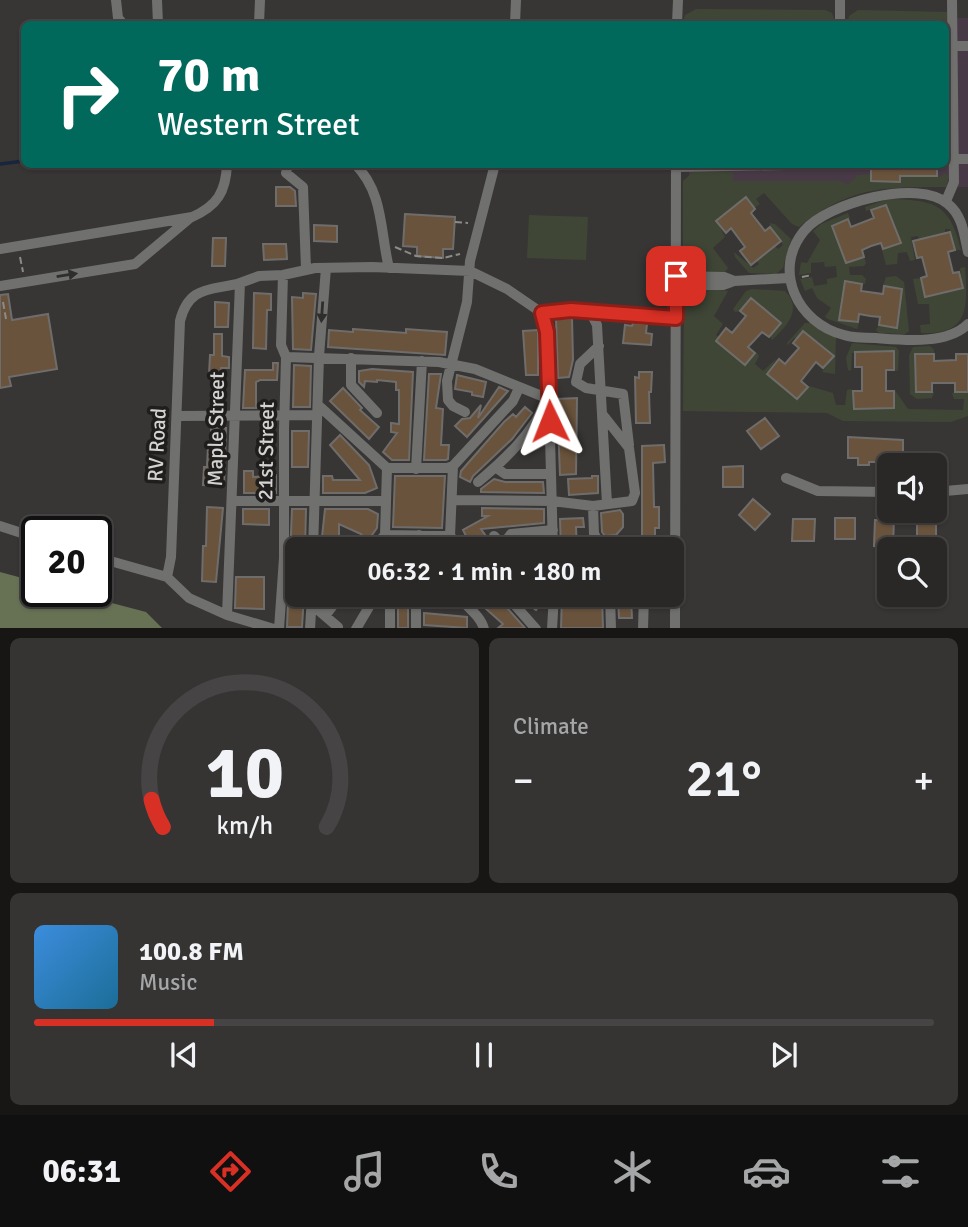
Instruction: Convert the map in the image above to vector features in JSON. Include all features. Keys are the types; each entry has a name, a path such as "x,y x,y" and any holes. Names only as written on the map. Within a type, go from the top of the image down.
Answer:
{"street":[{"path":"116,0 120,21"},
{"path":"157,0 158,21"},
{"path":"260,0 260,21"},
{"path":"515,21 516,0"},
{"path":"677,21 678,0"},
{"path":"840,21 841,0"},
{"path":"949,34 952,0"},
{"path":"949,46 968,46"},
{"path":"946,201 954,182 950,155 949,100"},
{"path":"950,155 968,159"},
{"path":"0,286 135,264 192,217 218,200 226,183 228,168"},
{"path":"287,168 286,173 303,187 306,269"},
{"path":"357,168 378,202 389,268"},
{"path":"465,412 448,400 447,381 467,302 470,261 494,168"},
{"path":"675,628 676,168"},
{"path":"967,325 948,336 928,338 843,335 803,311 789,278 795,245 805,230 821,217 863,199 891,193 912,193 946,201 961,220 968,252"},
{"path":"0,249 192,217"},
{"path":"165,220 168,236"},
{"path":"372,267 383,244"},
{"path":"240,283 259,276 283,275 306,269 372,267 470,271 518,296 542,313 547,332 553,537"},
{"path":"314,537 319,356 326,268"},
{"name":"21st Street","path":"277,628 284,558 286,357 281,345 283,275"},
{"path":"676,281 724,277 734,281 789,278"},
{"name":"RV Road","path":"167,577 171,557 180,321 186,304 200,291 240,283"},
{"name":"Maple Street","path":"227,615 234,501 240,283"},
{"path":"542,313 571,310 676,318"},
{"path":"591,313 597,324 599,346 607,503"},
{"path":"452,499 552,501 593,506 627,502 634,498 626,397 620,392 586,388 576,382 580,365 599,346"},
{"path":"286,357 319,356 452,365 475,369 549,399"},
{"path":"351,358 351,385 377,413"},
{"path":"416,469 422,361"},
{"path":"178,416 286,415 318,410 387,468 447,468 453,466 513,401 519,388"},
{"path":"478,482 517,448 534,428 549,399"},
{"path":"603,415 629,448"},
{"path":"387,468 385,535 450,536 453,466"},
{"path":"495,467 506,474 551,474"},
{"path":"786,478 818,491 877,492"},
{"path":"947,491 968,489"},
{"path":"234,501 384,501"},
{"path":"593,506 596,537"},
{"path":"0,526 21,533"},
{"path":"510,537 511,534 553,530"},
{"path":"112,562 167,577 189,598 227,615 277,628"},
{"path":"310,628 311,607"},
{"path":"318,607 336,628"},
{"path":"325,616 332,607"},
{"path":"356,628 369,607"},
{"path":"390,607 390,628"},
{"path":"415,628 416,607"},
{"path":"467,607 482,620 484,628"},
{"path":"517,607 536,628"},
{"path":"552,628 553,607"},
{"path":"610,607 611,628"},
{"path":"643,628 644,607"}],"path":[{"path":"455,222 466,222"},
{"path":"402,249 416,256 443,258 462,254"},
{"path":"20,258 22,267"},
{"path":"3,302 6,319"}],"shaded area":[{"path":"968,18 968,187 689,188 689,168 949,168 949,21 687,21"}],"green space":[{"path":"696,9 825,10 832,13 835,21 684,21 685,15"},
{"path":"858,10 947,12 947,21 848,21 849,16"},
{"path":"693,172 730,172 733,173 733,181 840,181 848,184 858,175 871,174 872,181 900,182 900,176 941,177 944,173 949,176 946,187 904,187 852,196 835,203 799,227 792,224 764,193 756,199 760,204 754,208 745,198 717,221 725,237 713,248 728,268 724,273 706,273 691,269 683,261 683,181"},
{"path":"888,199 917,201 938,207 951,222 961,250 955,250 950,229 945,229 945,234 919,240 918,236 911,237 915,260 910,261 907,252 898,253 897,264 886,265 882,250 900,242 886,205 866,211 865,207"},
{"path":"848,213 850,218 832,226 846,263 864,257 864,266 849,267 850,275 862,275 866,279 865,284 845,282 839,319 859,323 857,329 825,317 831,308 817,298 812,288 805,291 800,279 812,277 814,286 827,284 827,279 837,277 836,266 825,267 824,262 811,263 811,273 799,275 801,262 807,263 820,240 813,231 821,224"},
{"path":"529,215 588,217 586,260 527,258"},
{"path":"769,223 775,224 791,239 783,268 776,274 749,273 734,252 753,268 759,264 756,260 775,246 778,249 783,245"},
{"path":"965,267 966,296 962,317 948,330 921,333 920,325 930,324 929,304 918,304 913,279 921,278 926,297 963,288 960,268"},
{"path":"896,276 904,282 909,331 905,334 879,333 876,330 879,325 897,328 902,289 883,286 886,277"},
{"path":"701,288 728,291 714,316 723,324 716,335 719,337 716,341 757,353 759,356 755,364 763,371 777,358 767,374 797,399 809,386 833,393 836,405 845,405 847,390 851,389 854,409 894,408 894,389 908,409 963,410 964,399 954,399 952,393 968,392 968,416 951,422 843,421 827,413 683,411 684,301 693,290"},
{"path":"746,291 785,291 793,304 791,317 772,340 770,336 780,323 751,299 740,311 735,312 733,309"},
{"path":"805,323 811,323 836,338 835,374 822,372 834,356 804,331 788,345"},
{"path":"852,343 896,347 899,351 898,371 894,370 893,351 852,353 851,371 848,370 846,358"},
{"path":"930,346 934,350 934,354 915,355 916,392 934,392 932,398 917,399 910,394 909,355 913,347"},
{"path":"0,572 21,578 21,607 112,607 112,603 146,612 162,628 0,628"}],"building":[{"path":"871,168 937,168 937,176 900,176 900,182 871,181"},
{"path":"276,187 290,187 295,191 296,206 276,206"},
{"path":"746,197 755,209 751,213 765,231 770,227 781,241 751,265 740,251 745,247 731,228 726,233 716,221"},
{"path":"886,205 901,243 883,249 881,243 871,246 862,250 864,257 846,263 832,226 848,219 851,227 874,218 871,210"},
{"path":"405,214 455,217 453,249 443,249 443,258 417,256 417,247 403,246"},
{"path":"314,225 337,226 337,242 314,241"},
{"path":"950,232 955,250 948,252 953,273 959,272 963,288 925,297 921,278 927,276 922,257 917,258 913,241"},
{"path":"213,238 226,238 225,266 212,266"},
{"path":"263,244 286,244 287,259 264,260"},
{"path":"845,281 862,284 861,291 883,294 884,286 902,289 897,328 879,325 880,317 859,314 858,322 839,320"},
{"path":"254,293 271,294 271,310 267,310 266,349 253,348"},
{"path":"303,293 316,294 311,350 293,349 292,297 303,298"},
{"path":"8,294 12,320 48,314 57,369 9,377 11,386 0,388 0,295"},
{"path":"751,298 781,323 769,337 762,332 748,347 755,353 745,365 716,341 726,328 732,333 746,316 740,311"},
{"path":"215,302 229,303 228,327 215,327"},
{"path":"572,318 573,360 569,377 558,378 556,319"},
{"path":"633,323 647,324 646,333 652,334 651,345 623,343 625,325 632,326"},
{"path":"353,329 406,333 406,329 447,332 445,355 328,347 329,330 353,332"},
{"path":"538,330 538,375 526,375 523,331"},
{"path":"803,331 834,356 823,368 816,362 801,381 808,387 797,399 767,374 779,359 785,364 799,348 793,343"},
{"path":"214,334 222,334 222,356 229,357 229,368 221,368 221,376 209,375 210,355 214,355"},
{"path":"894,351 894,370 886,370 886,391 894,391 894,408 854,409 853,391 862,391 862,367 855,367 855,352"},
{"path":"915,354 934,354 934,361 956,360 956,354 968,354 968,392 955,392 955,383 932,383 932,392 916,392"},
{"path":"273,363 278,363 277,380 256,382 256,408 243,408 245,370 273,370"},
{"path":"294,365 311,366 310,407 293,407"},
{"path":"372,369 413,372 409,460 392,460 383,452 397,433 391,432 391,423 399,424 399,390 396,390 396,382 377,380 365,381 364,387 359,382 359,371"},
{"path":"639,372 652,372 649,392 650,423 636,423 635,377 639,378"},
{"path":"429,374 441,374 436,408 443,409 441,445 449,445 446,460 424,460"},
{"path":"457,375 486,382 483,397 455,389"},
{"path":"499,387 508,391 467,437 455,426 462,419 470,418 481,405 478,418"},
{"path":"343,388 362,408 360,410 379,427 369,439 330,401"},
{"path":"577,398 576,474 560,475 557,399"},
{"path":"525,407 532,413 512,439 470,482 460,477 461,471 504,422 513,414 516,417"},
{"path":"765,418 779,436 761,449 747,431"},
{"path":"211,428 226,428 224,486 203,485 208,446 211,446"},
{"path":"292,431 309,431 308,467 292,467"},
{"path":"340,435 369,465 377,488 365,493 323,493 323,476 332,476 333,480 360,480 330,445"},
{"path":"848,437 903,440 903,453 877,453 877,462 869,462 869,465 858,465 858,458 848,458"},
{"path":"664,445 665,462 653,463 654,507 659,507 659,528 655,528 655,537 642,537 642,446"},
{"path":"743,466 743,487 723,487 723,467"},
{"path":"244,471 253,471 253,477 276,475 276,493 244,493"},
{"path":"395,476 445,476 442,528 393,527"},
{"path":"598,476 598,493 569,495 568,479"},
{"path":"494,479 505,482 543,482 544,493 481,492 481,489"},
{"path":"753,499 770,514 755,530 739,515"},
{"path":"207,507 223,508 216,582 202,581"},
{"path":"482,508 544,509 544,523 481,529 487,537 466,537 463,530 488,516 482,516"},
{"path":"243,509 269,509 269,525 243,524"},
{"path":"292,509 306,509 305,537 291,537"},
{"path":"325,509 368,509 378,514 377,528 371,537 363,537 339,524 339,537 322,537"},
{"path":"620,510 623,514 623,527 616,535 605,536 602,532 601,513"},
{"path":"583,518 584,527 576,527 576,537 561,537 560,519"},
{"path":"835,518 855,518 855,539 835,539"},
{"path":"793,519 815,519 814,541 792,541"},
{"path":"875,520 877,523 894,523 893,537 877,537 877,546 874,546"},
{"path":"917,523 936,523 936,537 917,537"},
{"path":"236,577 264,577 264,609 235,608"},
{"path":"288,607 303,607 302,627 287,627"},
{"path":"398,607 408,607 408,628 398,628"},
{"path":"507,607 525,628 498,628 503,624 485,608"},
{"path":"562,607 602,607 603,628 561,628"},
{"path":"618,607 631,607 632,618 619,618"},
{"path":"424,613 467,617 467,628 424,625"}],"waterway":[{"path":"0,164 21,161"}],"route":[{"path":"550,421 547,332 542,313 571,310 676,318 676,276"}]}
